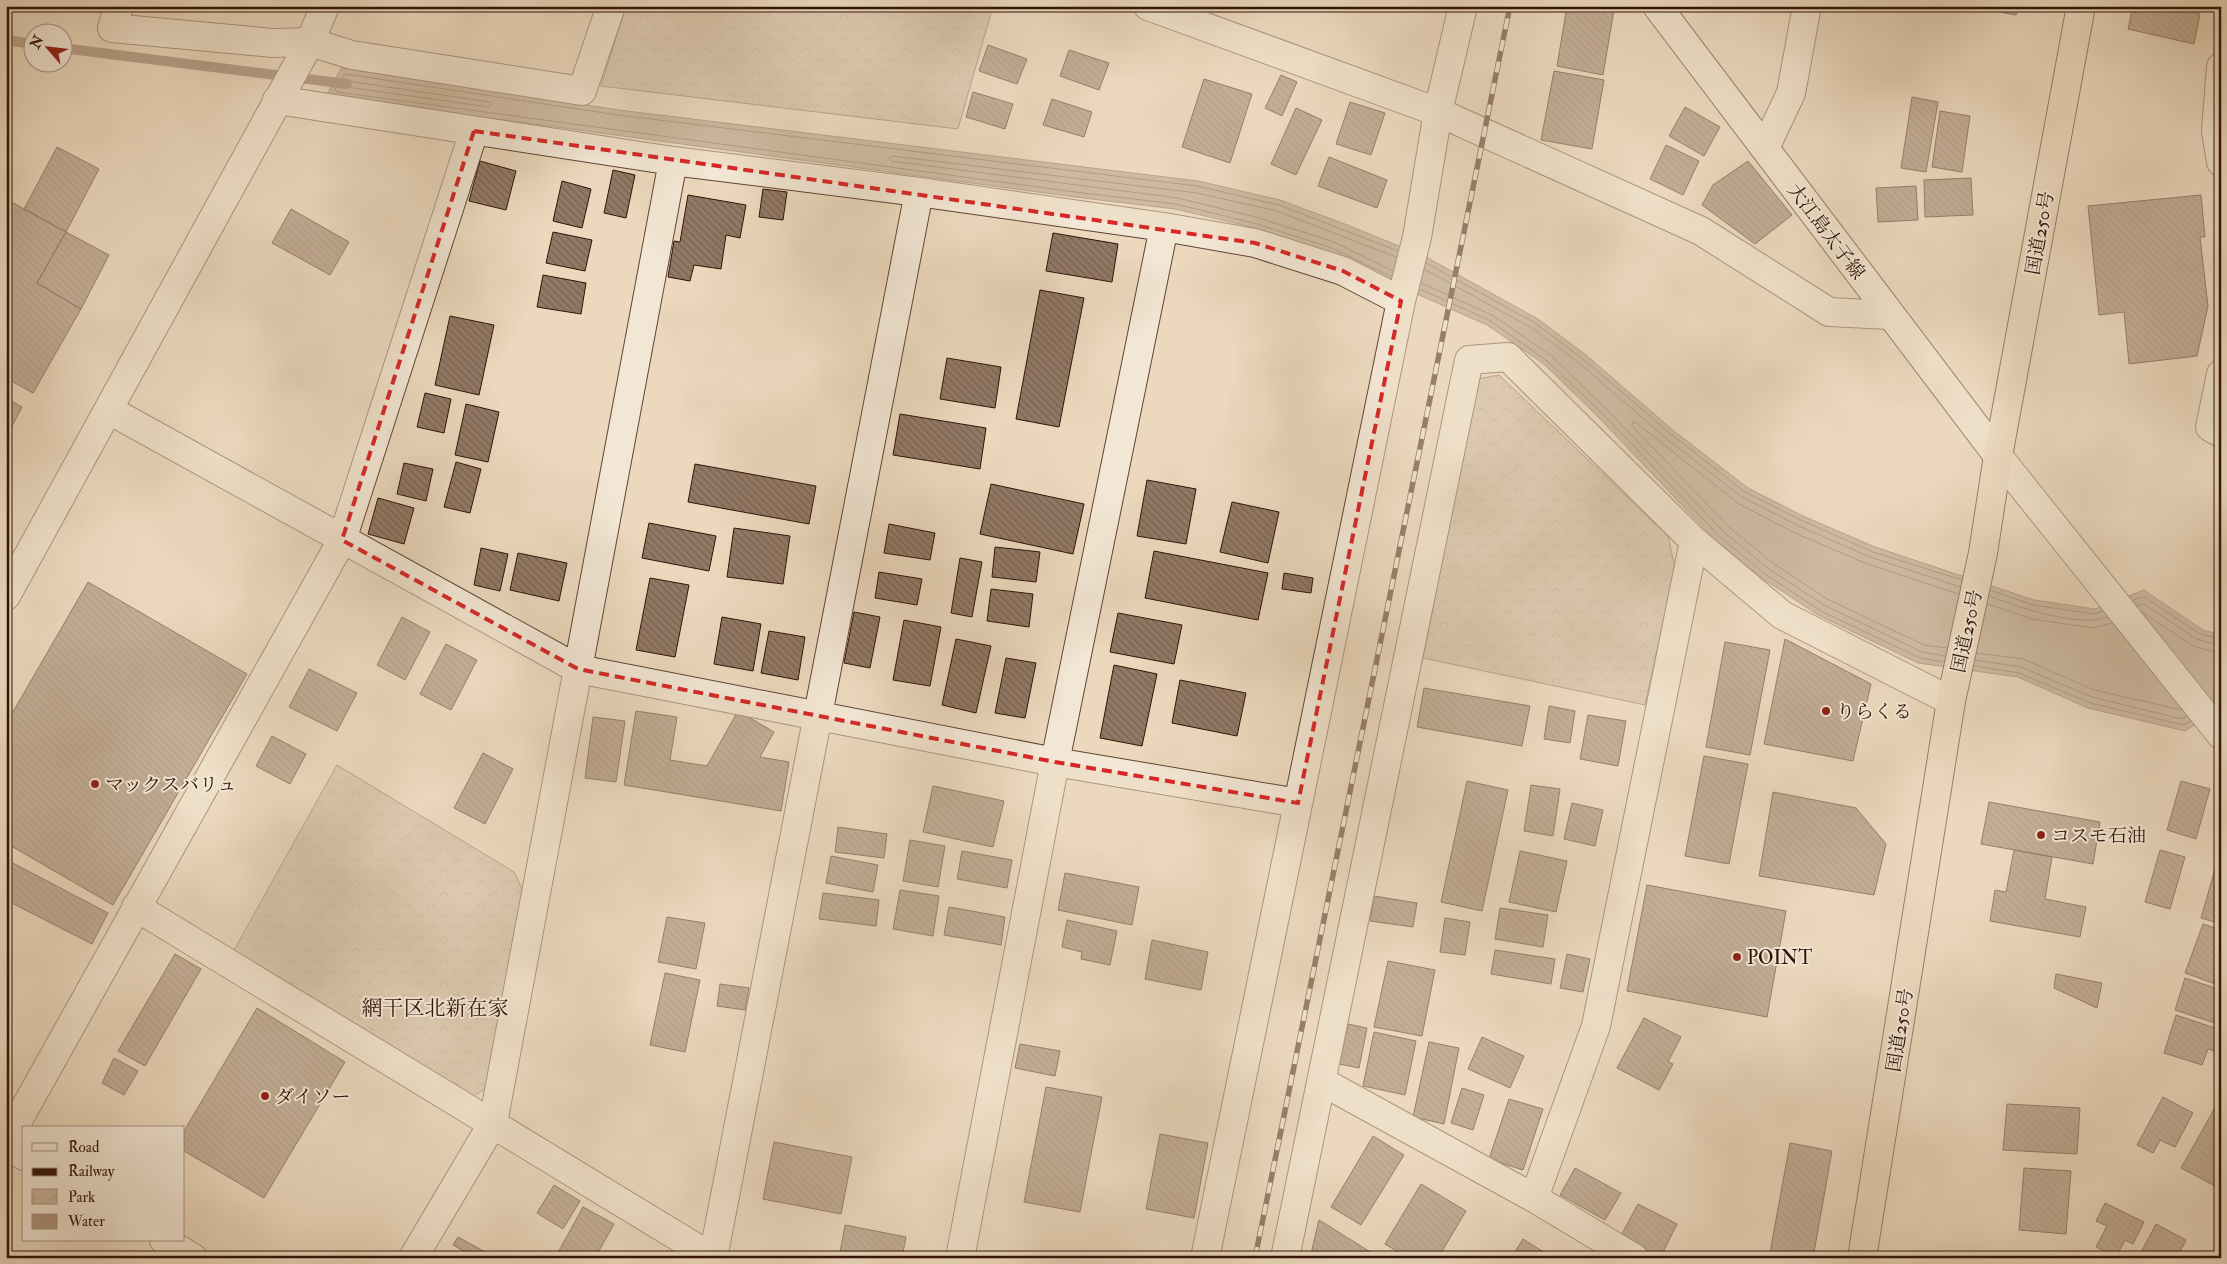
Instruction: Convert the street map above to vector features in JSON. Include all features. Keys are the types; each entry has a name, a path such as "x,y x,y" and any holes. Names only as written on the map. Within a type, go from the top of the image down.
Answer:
{"highway":[{"name":"国道250号","path":"1862,1258 1952,701 1983,553 1998,456 2081,6"}],"street":[{"path":"120,6 112,28 273,43 310,42 352,55 582,91 611,6"},
{"path":"6,596 310,42 324,6"},
{"path":"1148,6 1438,112 1701,231 1829,312 1890,315"},
{"path":"1205,1258 1401,300 1417,237 1438,112 1463,6"},
{"name":"大江島太子線","path":"1657,6 1998,456 2216,729"},
{"path":"1765,148 1791,93 1807,6"},
{"path":"2221,68 2216,131 2221,162"},
{"path":"277,100 673,161 919,192 1164,227 1254,243 1343,271 1401,300"},
{"path":"22,1155 6,1143 342,540 474,131"},
{"path":"413,1258 493,1123 673,161"},
{"path":"136,907 713,1258 919,192"},
{"path":"960,1258 1056,762 1164,227"},
{"path":"1285,1258 1469,360 1508,357 1694,542 1782,615 1952,701"},
{"path":"2221,374 2210,428 2221,433"},
{"path":"109,410 578,669 818,714 1056,762 1298,803"},
{"path":"1534,1198 1596,1026 1694,542"},
{"path":"1321,1081 1534,1198 1634,1258"},
{"path":"167,1242 193,1258"}],"highlighted area":[{"path":"474,131 1255,243 1343,271 1401,301 1298,803 1055,762 578,669 342,540"}],"green space":[{"path":"626,6 993,6 958,129 601,86"},
{"path":"1499,375 1668,536 1675,568 1645,705 1423,658 1478,379"},
{"path":"337,765 514,872 524,893 487,1088 470,1098 233,952"}],"water":[{"path":"341,68 619,110 1198,181 1280,200 1426,257 1538,319 1586,355 1674,431 1748,488 1803,516 1875,547 2034,600 2095,609 2144,590 2203,630 2221,635 2221,708 2185,731 2088,708 2018,677 1918,663 1818,615 1762,578 1716,541 1601,420 1544,364 1487,325 1376,276 1331,252 1256,228 1175,209 326,96"}],"building":[{"path":"1567,6 1595,6 1614,10 1603,75 1557,66"},
{"path":"1965,6 2018,6 2016,15"},
{"path":"2133,6 2165,6 2200,14 2194,44 2128,29"},
{"path":"988,45 1027,59 1017,84 979,71"},
{"path":"1069,50 1109,63 1099,90 1060,76"},
{"path":"1554,71 1604,80 1592,149 1541,140"},
{"path":"1281,75 1297,82 1282,116 1265,108"},
{"path":"1204,79 1252,94 1230,163 1182,147"},
{"path":"973,92 1013,104 1005,129 966,117"},
{"path":"1912,97 1938,102 1926,172 1901,168"},
{"path":"1052,99 1092,112 1084,137 1043,125"},
{"path":"1350,102 1385,113 1371,155 1336,144"},
{"path":"1685,107 1720,127 1704,156 1669,136"},
{"path":"1296,108 1322,120 1296,175 1271,164"},
{"path":"1940,111 1970,116 1962,172 1932,167"},
{"path":"1666,145 1699,161 1683,195 1650,179"},
{"path":"57,147 99,169 66,232 24,209"},
{"path":"1329,157 1387,180 1377,208 1318,186"},
{"path":"480,161 516,171 506,210 469,201"},
{"path":"1748,161 1792,215 1755,244 1702,205 1713,185"},
{"path":"613,170 635,175 626,218 604,213"},
{"path":"1971,178 1973,215 1925,217 1924,180"},
{"path":"562,181 591,189 582,228 553,221"},
{"path":"1916,186 1918,220 1878,222 1876,188"},
{"path":"763,189 787,192 783,220 759,217"},
{"path":"688,195 746,205 740,238 726,235 721,269 694,265 690,281 668,277 674,241 680,242"},
{"path":"2201,195 2205,237 2200,237 2208,306 2197,356 2129,364 2124,312 2099,315 2088,206"},
{"path":"6,199 66,232 37,283 81,309 33,393 6,378"},
{"path":"291,209 349,242 330,275 272,243"},
{"path":"66,232 109,255 81,309 37,283"},
{"path":"553,232 592,240 585,271 546,263"},
{"path":"1053,233 1118,244 1112,282 1046,271"},
{"path":"543,275 586,283 581,314 537,307"},
{"path":"1040,290 1084,298 1059,427 1016,419"},
{"path":"450,316 494,325 479,395 435,385"},
{"path":"947,358 1001,367 995,408 940,399"},
{"path":"425,393 451,399 444,433 417,427"},
{"path":"6,398 22,407 8,434 6,432"},
{"path":"466,404 499,412 488,462 455,455"},
{"path":"900,414 986,428 980,469 893,455"},
{"path":"456,462 481,469 470,513 444,507"},
{"path":"404,463 433,469 426,501 397,494"},
{"path":"695,464 816,486 809,524 688,502"},
{"path":"1147,480 1196,489 1186,544 1137,536"},
{"path":"991,484 1084,504 1073,554 980,534"},
{"path":"378,498 414,508 404,544 368,534"},
{"path":"1232,502 1279,512 1268,563 1220,552"},
{"path":"649,523 716,536 709,571 642,558"},
{"path":"889,524 935,533 930,560 884,553"},
{"path":"734,528 790,536 783,584 727,577"},
{"path":"995,547 1040,552 1036,582 992,577"},
{"path":"481,548 508,554 500,591 474,585"},
{"path":"1154,551 1268,573 1258,620 1145,598"},
{"path":"518,553 567,563 559,601 510,590"},
{"path":"960,558 982,562 972,617 951,613"},
{"path":"879,572 922,579 917,605 875,598"},
{"path":"1284,573 1313,578 1311,593 1282,589"},
{"path":"650,578 689,585 675,657 636,650"},
{"name":"マックスバリュ","path":"88,582 247,674 113,905 6,843 6,724"},
{"path":"991,589 1033,594 1029,627 987,621"},
{"path":"854,612 880,617 870,668 844,663"},
{"path":"1118,613 1182,625 1174,664 1110,652"},
{"path":"402,617 430,632 405,680 377,665"},
{"path":"722,617 761,624 753,671 714,664"},
{"path":"904,620 941,627 930,686 893,680"},
{"path":"769,631 805,637 798,680 761,673"},
{"path":"956,639 991,646 976,713 942,705"},
{"path":"1785,639 1871,684 1853,761 1764,744"},
{"path":"1725,642 1770,650 1750,755 1706,747"},
{"path":"446,644 477,660 451,710 420,694"},
{"path":"1006,658 1036,663 1025,718 995,713"},
{"path":"1114,665 1157,674 1142,746 1100,738"},
{"path":"309,669 357,693 337,731 289,707"},
{"path":"1180,680 1246,693 1237,736 1172,723"},
{"path":"1424,688 1530,706 1522,746 1417,727"},
{"path":"1549,706 1575,711 1570,743 1544,739"},
{"path":"636,711 677,717 670,760 707,766 738,711 774,732 760,757 789,762 781,811 624,785"},
{"path":"1588,715 1626,721 1618,766 1580,759"},
{"path":"593,717 625,721 616,782 585,778"},
{"path":"272,736 306,754 290,784 256,766"},
{"path":"483,753 513,769 485,824 454,808"},
{"path":"1704,756 1748,764 1729,864 1685,856"},
{"path":"1467,781 1508,790 1482,911 1441,902"},
{"path":"2181,781 2210,789 2196,839 2167,830"},
{"path":"1531,785 1560,789 1553,836 1524,831"},
{"path":"933,786 1004,801 993,847 923,832"},
{"path":"1773,792 1856,808 1886,844 1874,895 1759,876"},
{"path":"1989,802 2100,822 2093,864 1981,844"},
{"path":"1572,803 1603,810 1595,846 1564,839"},
{"path":"838,827 887,834 884,858 835,852"},
{"path":"910,840 945,846 938,887 903,881"},
{"path":"2221,848 2221,924 2201,918"},
{"path":"2014,850 2052,857 2045,899 2086,907 2080,937 1990,921 1995,890 2006,892"},
{"path":"2160,850 2185,857 2170,909 2145,902"},
{"path":"962,851 1012,860 1007,888 957,879"},
{"path":"1520,851 1567,861 1556,912 1509,902"},
{"path":"831,856 878,865 873,892 826,883"},
{"path":"9,861 108,913 92,944 6,900 6,867"},
{"path":"1065,873 1139,887 1132,925 1058,910"},
{"path":"1647,885 1786,911 1767,1017 1627,991"},
{"path":"900,890 939,896 933,936 893,929"},
{"path":"823,893 879,900 876,926 819,919"},
{"path":"1374,896 1417,903 1413,927 1370,921"},
{"path":"949,907 1005,917 1001,945 944,935"},
{"path":"1500,908 1548,915 1543,947 1495,939"},
{"path":"667,917 705,923 696,969 658,962"},
{"path":"1445,918 1470,922 1465,955 1440,952"},
{"path":"1067,920 1117,931 1110,965 1081,959 1082,952 1062,947"},
{"path":"2203,924 2221,930 2221,986 2185,973"},
{"path":"1152,940 1208,952 1201,990 1145,979"},
{"path":"1495,950 1555,959 1551,984 1491,974"},
{"path":"175,954 201,969 145,1066 118,1051"},
{"path":"1567,954 1590,959 1583,992 1560,988"},
{"path":"1388,961 1435,970 1422,1036 1374,1027"},
{"path":"665,973 700,980 685,1052 650,1045"},
{"path":"2056,974 2102,983 2097,1008 2054,988"},
{"path":"2185,978 2221,990 2221,1025 2175,1010"},
{"path":"720,984 749,988 745,1010 717,1006"},
{"name":"ダイソー","path":"257,1008 345,1062 264,1198 185,1152 185,1129"},
{"path":"2176,1015 2221,1030 2221,1053 2208,1049 2202,1065 2164,1053"},
{"path":"1644,1018 1681,1037 1668,1062 1673,1064 1659,1090 1617,1068"},
{"path":"1348,1024 1367,1028 1359,1068 1339,1064"},
{"path":"1374,1032 1416,1041 1405,1095 1363,1086"},
{"path":"1482,1037 1524,1056 1510,1088 1468,1069"},
{"path":"1429,1042 1459,1048 1444,1124 1413,1117"},
{"path":"1020,1044 1060,1051 1055,1076 1015,1068"},
{"path":"114,1058 138,1071 124,1095 102,1083"},
{"path":"1046,1087 1102,1097 1080,1212 1024,1202"},
{"path":"1462,1088 1484,1095 1473,1130 1451,1123"},
{"path":"2163,1097 2193,1113 2175,1147 2160,1140 2153,1153 2137,1145"},
{"path":"1509,1099 1543,1109 1523,1170 1489,1159"},
{"path":"2007,1104 2080,1108 2077,1154 2003,1150"},
{"path":"2216,1106 2221,1109 2221,1177 2215,1186 2181,1168"},
{"path":"1160,1134 1208,1143 1194,1218 1146,1209"},
{"path":"1373,1136 1404,1155 1361,1225 1331,1207"},
{"path":"774,1142 852,1157 841,1214 763,1199"},
{"path":"1790,1143 1832,1151 1813,1258 1769,1258"},
{"path":"1575,1168 1621,1193 1605,1220 1560,1195"},
{"path":"2024,1168 2071,1171 2066,1234 2019,1230"},
{"path":"1421,1184 1466,1211 1438,1258 1408,1258 1385,1244"},
{"path":"554,1185 580,1201 563,1229 537,1213"},
{"path":"2105,1203 2144,1222 2133,1244 2125,1240 2116,1257 2096,1247 2107,1226 2096,1221"},
{"path":"1638,1204 1677,1224 1660,1258 1650,1258 1618,1241"},
{"path":"583,1207 614,1224 595,1258 555,1258"},
{"path":"1319,1220 1380,1258 1310,1258"},
{"path":"2156,1224 2186,1240 2177,1258 2138,1258"},
{"path":"845,1225 906,1237 902,1258 839,1258"},
{"path":"458,1237 496,1258 475,1258 453,1245"},
{"path":"1523,1239 1553,1258 1511,1258"}],"waterway":[{"path":"6,40 22,42"},
{"path":"72,49 347,84"}],"railway":[{"path":"1255,1258 1510,6"}],"place":[{"name":"りらくる","path":"1826,711"},
{"name":"マックスバリュ","path":"95,784"},
{"name":"コスモ石油","path":"2041,835"},
{"name":"POINT","path":"1737,957"},
{"name":"ダイソー","path":"265,1096"}],"district":[{"name":"網干区北新在家","path":"435,1008"}]}
